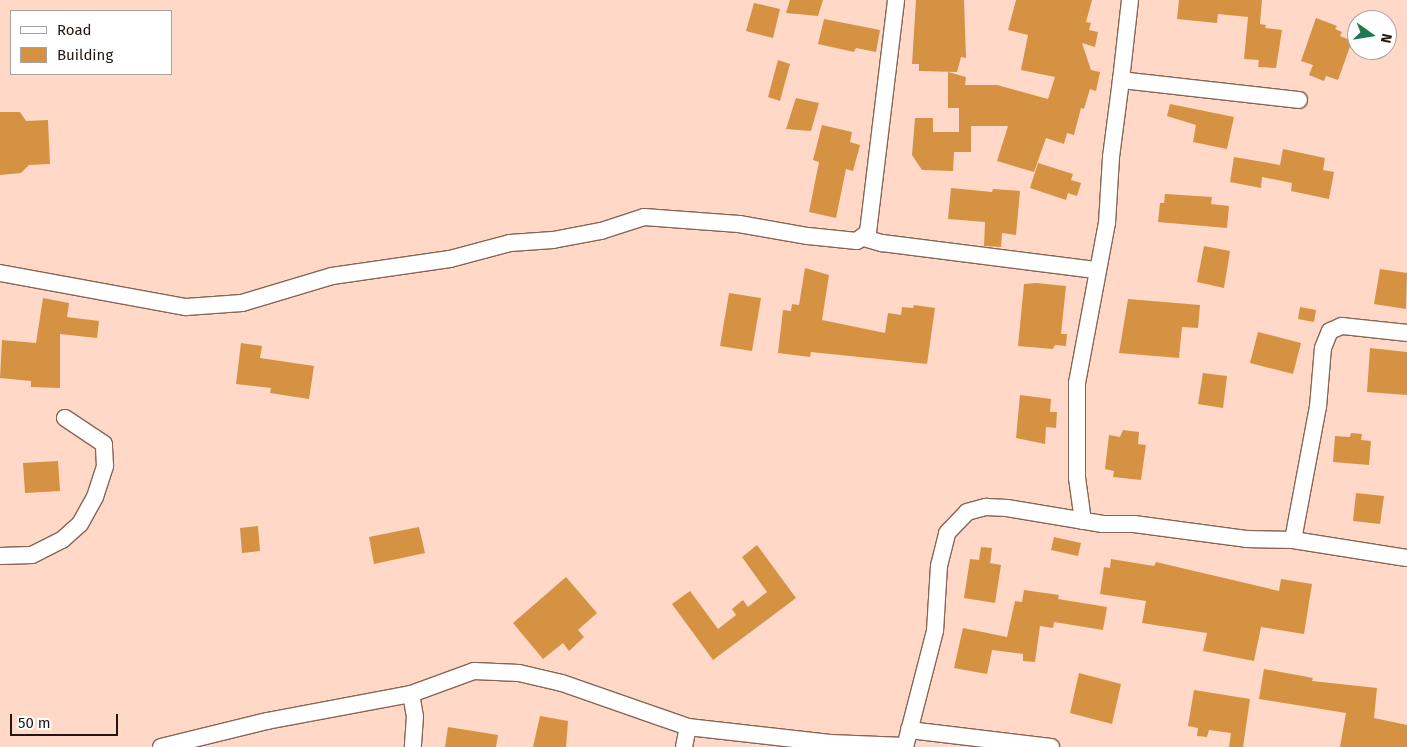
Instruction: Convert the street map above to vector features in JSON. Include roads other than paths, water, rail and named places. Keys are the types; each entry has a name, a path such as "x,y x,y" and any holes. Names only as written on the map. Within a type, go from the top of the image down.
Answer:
{"street":[{"path":"864,238 868,232 876,177 896,0"},
{"path":"1083,521 1077,478 1077,383 1107,223 1111,157 1130,0"},
{"path":"1121,80 1299,100"},
{"path":"0,273 186,307 242,303 332,276 450,259 510,242 553,240 601,231 644,217 739,224 808,236 857,240 864,238 882,243 1097,270"},
{"path":"1293,540 1318,407 1324,348 1330,331 1342,326 1407,333"},
{"path":"0,556 32,555 62,540 80,524 95,497 105,466 104,444 65,418"},
{"path":"161,747 202,742 411,694 474,671 519,673 562,683 688,727 830,743 905,747 935,631 939,566 946,533 968,512 986,507 1083,521 1246,539 1293,540 1407,558"},
{"path":"411,694 415,716 413,747"},
{"path":"684,747 688,727"},
{"path":"909,730 1051,747"}]}
